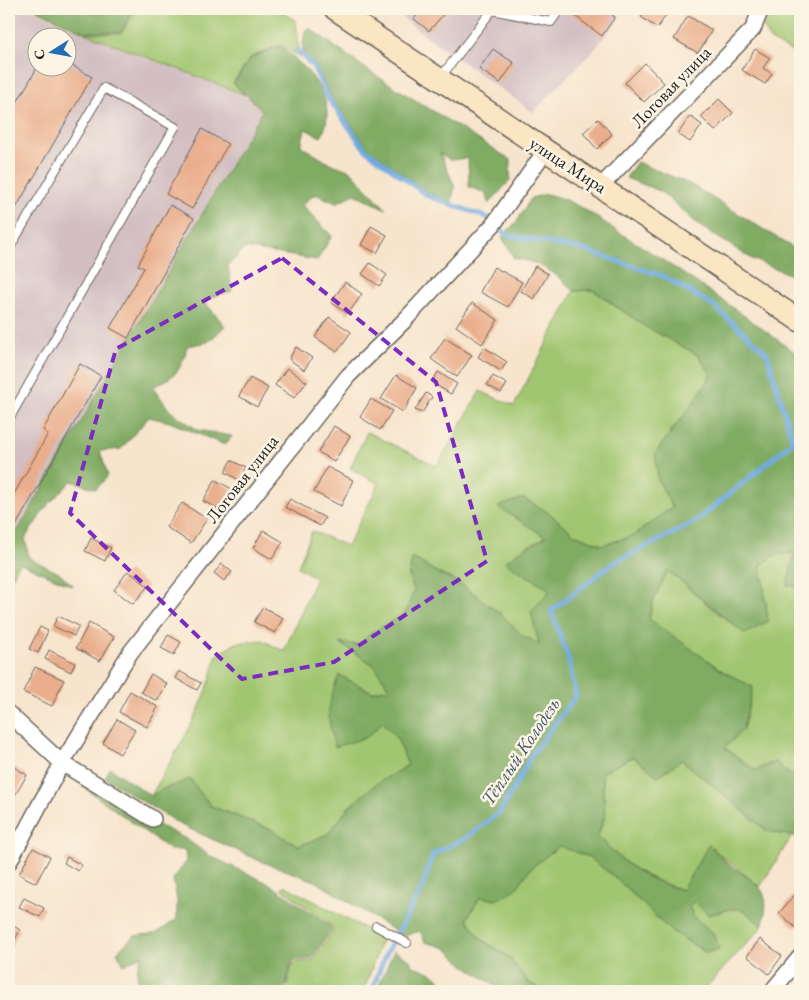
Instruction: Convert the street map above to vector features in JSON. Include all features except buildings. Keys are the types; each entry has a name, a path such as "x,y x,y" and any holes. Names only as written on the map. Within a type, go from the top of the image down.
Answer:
{"street":[{"name":"улица Мира","path":"335,9 800,321"},
{"name":"Логовая улица","path":"601,186 753,29 761,9"},
{"name":"Логовая улица","path":"9,862 62,763 130,653 348,376 404,321 496,222 546,150"},
{"path":"9,714 62,763 153,819"},
{"path":"772,991 800,957"}],"lane":[{"path":"439,79 492,9 551,22 560,9"},
{"path":"9,249 104,88 175,127 9,419"},
{"path":"376,926 407,943"}],"highlighted area":[{"path":"282,258 436,382 487,561 334,662 242,679 70,513 116,349"}],"shaded area":[{"path":"9,9 31,9 71,28 28,28 28,78 78,78 78,31 245,96 261,111 9,543"},
{"path":"396,9 615,9 619,17 595,49 533,112 409,24 412,19 408,23"}],"green space":[{"path":"35,9 135,9 121,32 83,32"},
{"path":"137,9 278,9 296,21 300,57 280,45 251,57 233,83 245,95 84,33 121,33"},
{"path":"773,9 800,9 800,56 769,39 763,26"},
{"path":"309,28 369,71 511,160 510,180 489,204 485,193 469,187 468,158 450,160 440,153 455,187 451,203 430,194 368,149 331,97 315,65 302,52 305,31"},
{"path":"280,46 310,74 318,85 327,110 326,124 321,137 305,129 301,146 327,162 351,171 386,209 355,194 336,203 315,194 302,205 332,236 317,260 245,248 228,266 232,291 203,300 225,326 208,342 187,346 180,368 172,376 153,387 170,411 198,430 232,436 225,445 170,422 149,417 121,449 100,451 108,476 96,489 72,481 47,506 25,538 29,558 61,574 73,586 20,563 9,583 9,545 262,111 234,83 251,58"},
{"path":"637,162 690,184 800,252 800,286 791,275 752,259 700,226 660,191 626,178"},
{"path":"546,194 566,200 594,215 689,277 800,356 800,587 787,585 795,553 777,554 761,565 768,621 745,634 668,571 654,598 649,619 724,672 753,687 743,729 725,748 755,770 775,762 800,782 800,838 767,831 682,760 658,776 633,757 602,773 605,816 598,835 616,855 636,870 657,881 682,890 709,844 728,864 749,878 761,889 766,904 762,927 748,914 738,909 708,915 694,901 689,907 694,917 713,933 719,949 707,953 671,931 618,880 589,857 559,846 531,868 515,890 496,900 480,897 467,919 480,938 509,957 528,982 543,991 503,991 464,965 446,948 425,942 420,931 403,936 315,881 260,861 179,824 105,778 110,768 151,796 161,790 190,779 211,806 272,830 299,846 328,834 350,806 376,784 408,765 398,740 383,722 367,737 335,747 330,726 329,710 339,675 372,692 389,688 374,665 340,643 359,645 371,633 405,614 414,591 409,575 412,558 458,582 501,614 523,636 539,644 531,612 550,590 505,562 521,550 546,537 498,507 523,498 549,513 574,534 602,545 633,536 672,507 658,480 655,454 691,406 711,374 698,355 646,327 593,290 574,291 547,269 514,258 502,237 518,220 531,198"},
{"path":"593,290 616,307 698,355 711,374 693,406 670,431 658,480 672,507 633,536 602,545 574,534 549,513 499,507 546,537 521,550 542,584 550,590 540,644 523,636 501,614 458,582 413,558 409,575 414,591 405,614 371,633 359,645 341,644 374,665 389,688 372,692 339,675 335,746 367,737 383,721 398,740 408,765 376,784 350,806 328,834 299,846 272,830 211,806 190,779 151,796 198,711 212,675 216,656 236,643 262,640 284,651 316,578 298,567 312,531 347,546 379,484 350,468 367,432 437,466 480,391 514,406 574,291"},
{"path":"795,553 787,585 800,587 800,782 775,762 755,770 725,748 743,729 753,687 724,672 649,620 654,598 668,570 710,607 745,634 768,621 761,565 777,554"},
{"path":"633,757 682,760 767,831 792,836 760,887 709,845 683,890 657,881 636,870 608,846 598,835 605,816 602,773"},
{"path":"82,786 186,839 210,856 270,884 332,928 312,958 292,961 286,984 275,989 277,991 151,991 151,989 138,984 137,969 142,955 124,965 117,952 134,936 157,933 177,919 177,900 173,879 186,862 185,850 170,850"},
{"path":"559,846 589,857 618,880 671,931 707,953 713,933 694,917 689,907 694,901 708,915 738,909 748,914 762,927 703,991 543,991 528,982 509,957 480,938 467,919 480,897 515,890 531,868"},
{"path":"284,885 382,938 364,991 317,991 316,987 308,991 277,990 287,985 293,963 313,960 334,928 281,888"},
{"path":"394,951 410,960 412,966 433,974 448,990 454,991 376,991"}],"waterway":[{"path":"297,50 313,66 328,98 365,149 428,196 486,217 507,235 581,249 663,276 714,306 767,353 793,442"},
{"name":"Тёплый Колодезь","path":"372,991 384,958 423,886 433,854 466,838 501,811 533,753 576,696 568,657 551,611 613,563 695,522 800,436"}]}
